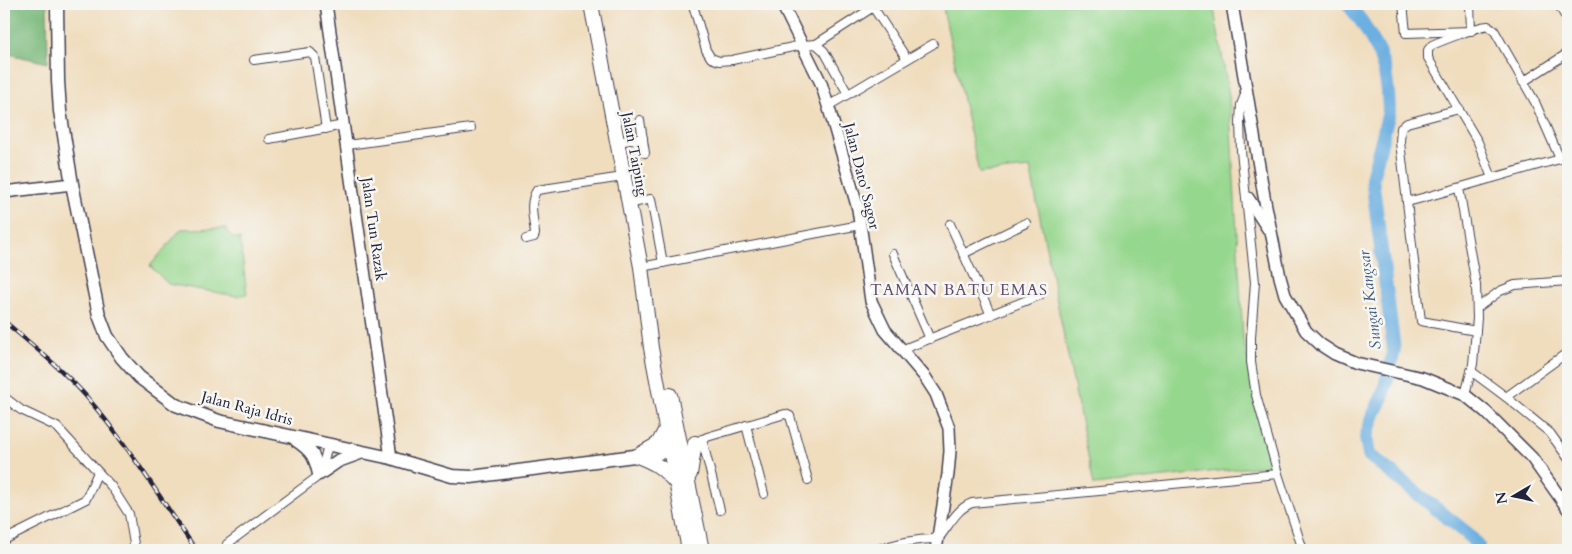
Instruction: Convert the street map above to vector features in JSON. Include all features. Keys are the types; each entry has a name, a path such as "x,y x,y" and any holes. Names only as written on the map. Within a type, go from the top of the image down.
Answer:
{"highway":[{"name":"Jalan Taiping","path":"591,4 641,268 651,348 666,429 676,451"},
{"name":"Jalan Taiping","path":"647,310 660,345 682,485 688,550"},
{"path":"637,456 658,444 666,429"},
{"path":"637,456 654,463 682,485 699,441"},
{"name":"Jalan Taiping","path":"682,485 702,550"}],"main road":[{"name":"Jalan Raja Idris","path":"57,4 60,111 72,184 99,315 107,336 138,378 176,405 219,421 391,458 452,476 471,477 676,451"},
{"name":"Jalan Tun Razak","path":"326,4 391,458"},
{"name":"Jalan Dato' Sagor","path":"782,4 821,83 828,106 858,209 871,301 885,330 925,377 936,394 949,428 948,474 937,545"},
{"path":"1232,4 1271,234 1285,295 1306,331 1321,345 1335,354 1356,363 1423,378 1466,395 1486,412 1532,458 1568,508"},
{"path":"4,192 72,184"},
{"path":"1248,198 1271,234"},
{"path":"292,437 309,449 316,460 318,474 338,461 362,452"}],"street":[{"path":"1404,4 1406,34 1471,31"},
{"path":"1470,4 1471,31"},
{"path":"1558,4 1568,21"},
{"path":"693,5 706,50 711,58 719,61 732,60 802,44 816,44 875,6 907,60"},
{"path":"1407,202 1564,158 1494,30 1488,26 1481,26 1432,45 1428,50 1428,58 1478,142 1492,178"},
{"path":"816,44 824,51 848,94"},
{"path":"828,106 933,44"},
{"path":"254,60 312,53 315,57 326,129"},
{"path":"1523,82 1568,53"},
{"path":"1247,91 1241,105 1240,114 1241,151 1248,198 1255,282 1251,362 1256,396 1278,474 1303,550"},
{"path":"1459,108 1407,124 1401,128 1400,142 1421,321 1476,331"},
{"path":"640,120 645,153"},
{"path":"268,139 344,125"},
{"path":"347,145 471,128"},
{"path":"617,142 643,138"},
{"path":"526,239 534,237 535,234 532,209 533,196 537,190 623,176"},
{"path":"1459,188 1476,285 1476,331 1466,395"},
{"path":"628,204 651,199 663,263"},
{"path":"963,254 1026,223"},
{"path":"950,224 990,315"},
{"path":"641,268 860,225"},
{"path":"893,254 930,339"},
{"path":"1476,308 1500,291 1515,285 1568,281"},
{"path":"901,350 1040,296"},
{"path":"1506,397 1568,352"},
{"path":"1471,371 1550,433 1568,458"},
{"path":"4,398 21,410 57,427 112,486 129,514 135,550"},
{"path":"676,451 746,424 785,414 790,416 808,480"},
{"path":"746,424 764,494"},
{"path":"699,441 720,510"},
{"path":"231,550 227,544 316,478 322,469 328,445"},
{"path":"4,540 86,499 98,472"},
{"path":"875,550 923,539 937,545 958,513 964,506 972,503 1278,474"}],"green space":[{"path":"4,4 47,4 48,63 4,53"},
{"path":"942,4 1213,4 1229,95 1243,338 1271,465 1094,485 1030,168 979,173"},
{"path":"226,228 231,236 240,239 247,294 236,296 168,284 150,266 181,229"}],"waterway":[{"name":"Sungai Kangsar","path":"1348,4 1362,22 1378,50 1385,72 1389,112 1372,178 1394,350 1383,395 1366,437 1369,455 1468,534 1478,546 1478,550"}],"railway":[{"path":"4,321 66,375 85,395 129,451 196,550"}],"district":[{"name":"TAMAN BATU EMAS","path":"959,289"}]}
